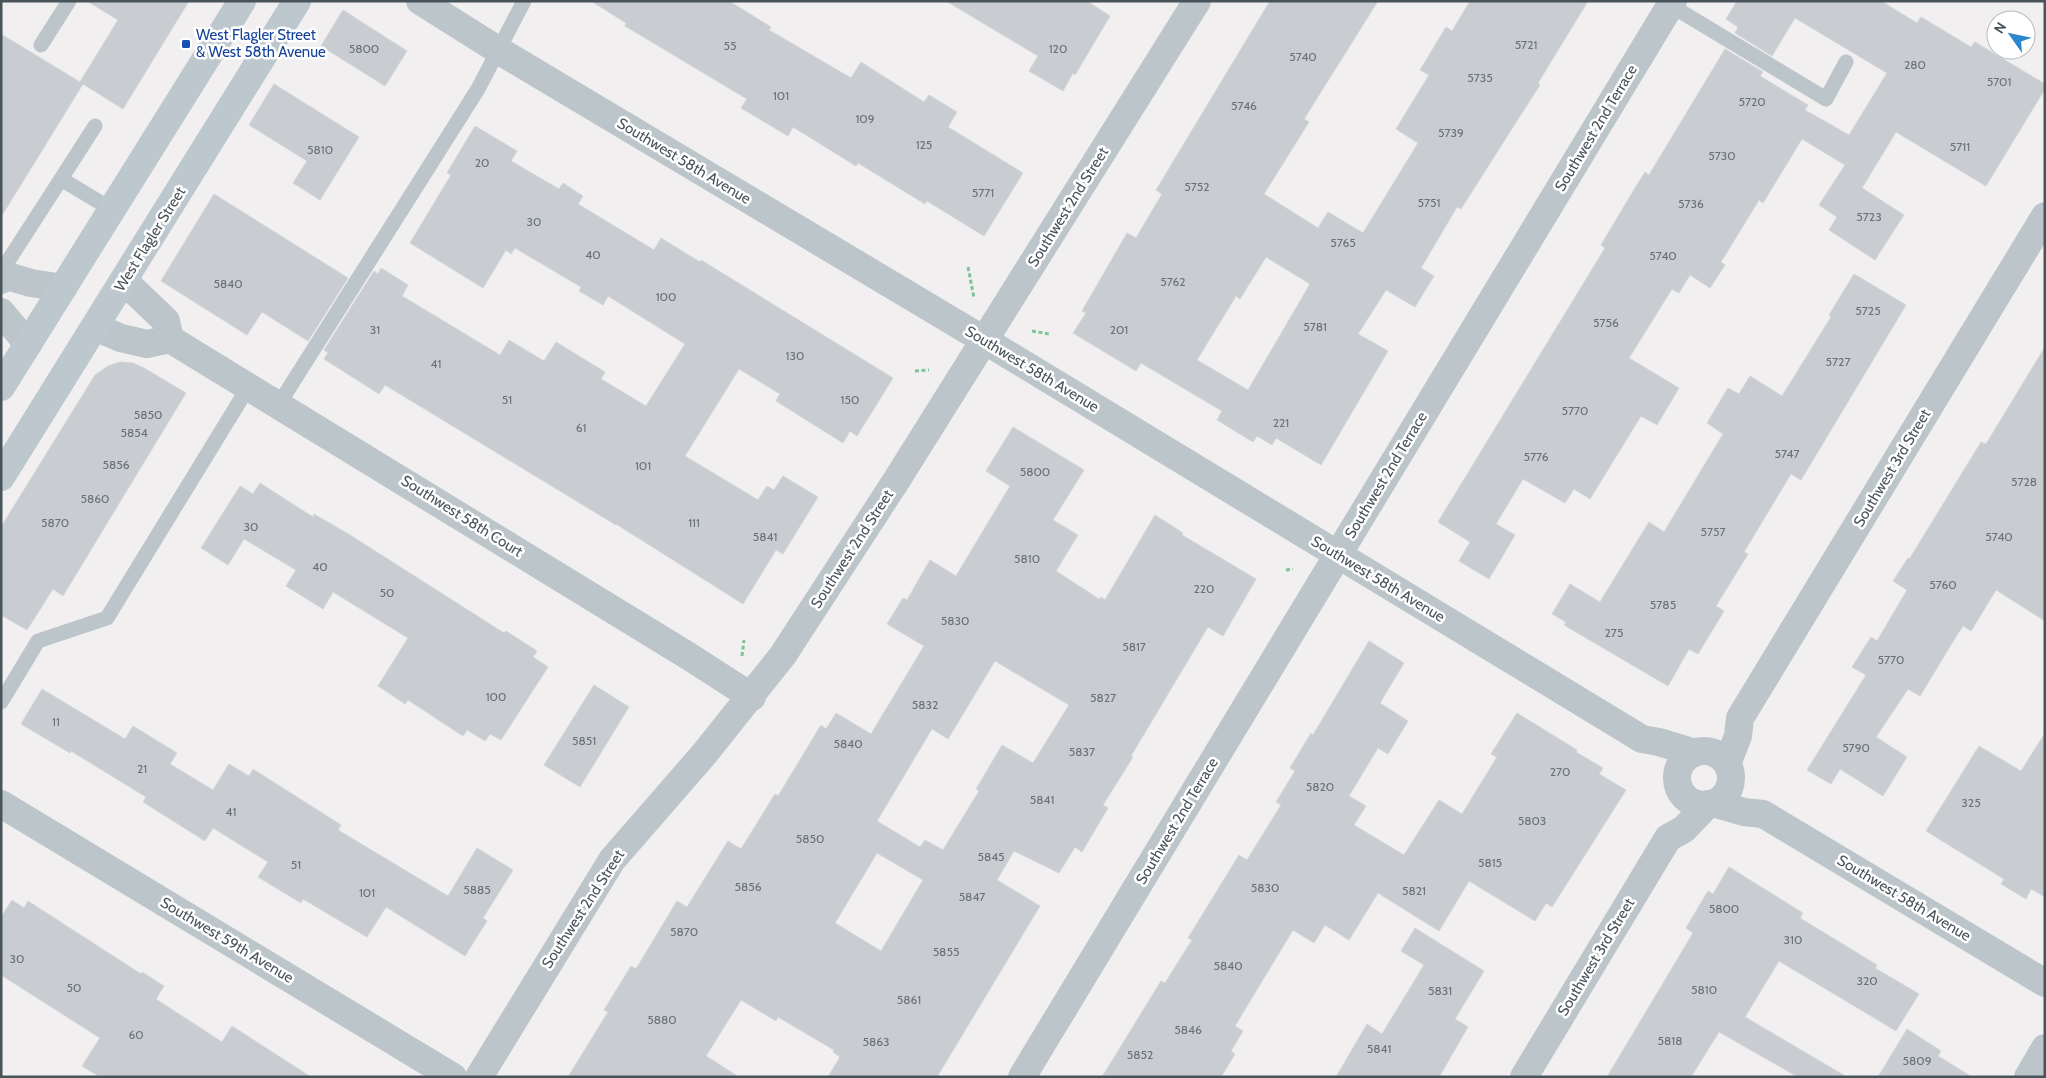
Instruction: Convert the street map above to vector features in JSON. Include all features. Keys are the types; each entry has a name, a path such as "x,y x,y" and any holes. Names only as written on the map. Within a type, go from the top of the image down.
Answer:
{"main road":[{"path":"1,387 242,1"},
{"name":"West Flagler Street","path":"1,477 297,1"}],"street":[{"name":"Southwest 58th Avenue","path":"420,1 498,50 984,340 1642,739 1699,752"},
{"name":"Southwest 2nd Street","path":"479,1077 612,860 752,697 789,647 896,481 1197,1"},
{"name":"Southwest 2nd Terrace","path":"1022,1077 1672,3"},
{"name":"Southwest 3rd Street","path":"1524,1077 1668,838 1684,829 1710,803 1726,794 1730,786 1729,768 1738,736 1740,718 2045,216"},
{"path":"1,280 7,276 31,283 62,288"},
{"path":"95,327 121,338 147,344 170,339 166,321 124,281"},
{"path":"1,312 28,344"},
{"name":"Southwest 58th Court","path":"170,339 690,656 752,697"},
{"name":"Southwest 3rd Street","path":"1668,838 1668,821 1679,784 1680,768 1684,761 1699,752 1730,724 1740,718"},
{"name":"Southwest 58th Avenue","path":"1642,739 1651,754 1679,784"},
{"path":"1699,752 1717,754 1748,787 1759,803 1763,814"},
{"path":"1679,784 1688,798 1694,802 1710,803"},
{"name":"Southwest 58th Avenue","path":"1710,803 1744,812 1763,814 2045,983"},
{"name":"Southwest 59th Avenue","path":"3,808 453,1077"},
{"path":"2028,1077 2045,1048"}],"lane":[{"path":"41,45 69,1"},
{"path":"279,404 478,89 524,1"},
{"path":"1672,3 1826,99 1846,62"},
{"path":"1,272 95,126"},
{"path":"61,179 111,210"},
{"path":"1,702 38,641 107,618 249,386"}],"path":[{"path":"968,268 974,299"},
{"path":"1025,330 1049,334"},
{"path":"741,659 744,640"}],"building":[{"path":"87,1 189,1 123,109 83,84 1,217 1,34 80,82 118,20"},
{"path":"591,1 729,1 771,27 769,30 851,78 861,62 924,102 929,95 957,112 948,127 1023,173 984,236 927,201 925,204 858,163 856,166 793,127 788,136 741,108 747,99 625,26 626,23"},
{"path":"946,1 1087,1 1110,16 1075,75 1073,73 1063,91 1029,71 1038,56"},
{"path":"1270,1 1378,1 1304,119 1309,122 1264,194 1318,228 1328,212 1363,233 1418,143 1396,129 1429,75 1420,70 1446,27 1452,31 1470,1 1588,1 1538,83 1540,85 1461,209 1457,207 1421,268 1434,276 1415,307 1386,290 1358,334 1388,351 1321,465 1276,438 1272,445 1257,436 1253,442 1217,420 1222,411 1141,363 1136,371 1073,333 1086,313 1082,311 1127,233 1136,238 1162,194 1156,190","holes":["1266,257 1310,284 1248,390 1197,360 1236,296 1240,299"]},
{"path":"1737,1 1881,1 1917,23 1921,17 1971,47 1975,42 1986,49 1986,60 2005,60 2045,84 2045,89 1986,186 1896,132 1862,188 1904,215 1875,260 1829,230 1837,217 1819,205 1845,165 1802,139 1763,203 1759,200 1721,262 1725,265 1710,288 1690,275 1679,293 1672,289 1629,358 1679,388 1657,425 1641,416 1590,499 1574,489 1565,503 1523,479 1496,524 1515,535 1489,579 1459,561 1470,542 1438,522 1605,248 1601,245 1635,188 1645,172 1649,175 1725,49 1763,72 1760,76 1808,105 1805,110 1849,135 1887,73 1795,18 1772,56 1735,33 1738,27 1726,19"},
{"path":"343,10 407,51 385,86 321,46"},
{"path":"274,84 359,137 320,200 293,183 307,161 249,125"},
{"path":"475,126 517,151 511,161 559,189 563,183 583,196 578,204 654,250 661,238 700,262 701,260 893,378 857,436 850,431 843,443 776,401 780,394 739,369 685,456 758,500 767,486 774,490 783,476 818,497 783,554 776,550 743,604 616,524 385,385 379,394 324,359 328,353 324,350 374,271 378,274 381,268 408,285 402,296 500,355 509,340 544,361 556,342 605,372 601,379 646,406 685,344 608,296 603,305 579,291 581,287 515,248 511,254 506,250 483,288 410,243 451,175 447,173"},
{"path":"214,194 348,278 308,341 262,312 247,335 161,281"},
{"path":"1854,274 1906,305 1801,480 1791,474 1744,552 1748,554 1716,606 1724,611 1698,654 1689,649 1668,686 1564,625 1566,622 1552,614 1570,584 1600,602 1649,522 1664,532 1723,434 1707,423 1728,388 1739,394 1750,376 1782,396 1831,317 1829,315"},
{"path":"2045,347 2045,621 1996,590 1971,631 1963,626 1920,696 1908,689 1876,737 1907,757 1883,796 1840,769 1831,784 1807,770 1866,675 1852,667 1871,637 1877,641 1907,590 1893,581 1908,558 1910,558 1981,442 1986,444"},
{"path":"120,362 133,363 144,368 186,393 63,596 53,589 27,630 1,615 1,527 95,375 108,366"},
{"path":"1013,427 1084,470 1053,520 1078,535 1056,571 1099,599 1101,597 1105,600 1155,515 1183,533 1182,535 1256,579 1223,636 1208,627 1103,805 1108,808 1082,852 1075,847 1059,873 1014,851 997,880 1040,906 937,1077 828,1077 840,1057 833,1052 834,1050 778,1017 776,1021 741,1000 706,1056 739,1077 568,1077 608,1012 604,1010 631,966 636,969 677,901 687,907 728,841 741,849 775,794 778,796 821,725 826,729 836,713 871,734 924,646 887,624 903,598 907,600 930,560 956,576 1010,486 986,471","holes":["995,661 1069,705 1033,763 1002,745 976,789 979,791 943,850 925,840 920,847 877,821 932,729 948,739","877,853 923,880 881,951 835,923"]},
{"path":"260,483 313,517 314,514 350,535 504,633 506,631 537,651 533,657 548,667 501,740 490,734 485,741 467,730 463,736 408,700 405,704 378,686 408,638 333,592 323,609 286,586 296,570 244,539 228,565 201,548 240,486 253,494"},
{"path":"1369,641 1404,663 1380,703 1408,721 1388,754 1378,748 1349,796 1366,806 1354,825 1404,855 1439,800 1462,814 1497,757 1491,754 1517,713 1603,768 1599,774 1626,790 1552,907 1546,903 1535,921 1469,881 1439,931 1378,893 1349,940 1325,925 1314,943 1293,930 1235,1026 1243,1031 1231,1051 1235,1054 1221,1077 1102,1077 1161,981 1165,983 1192,940 1188,938 1239,855 1247,860 1281,805 1276,802 1295,771 1290,768 1311,733 1313,735"},
{"path":"594,685 629,707 580,787 544,765"},
{"path":"42,689 125,739 133,726 177,753 170,764 213,790 229,764 249,776 253,769 341,825 338,830 448,896 477,848 513,870 483,918 487,921 465,956 386,907 367,937 303,899 301,903 258,877 268,862 213,828 205,841 143,802 146,797 71,751 70,753 21,724"},
{"path":"2045,733 2045,897 2031,889 2026,899 2001,884 2004,879 1926,831 1979,746 2021,771"},
{"path":"1729,867 1803,913 1800,918 1877,965 1875,968 1919,994 1896,1031 1779,961 1745,1017 1847,1077 1798,1077 1719,1032 1691,1077 1607,1077 1693,933 1686,928 1708,891 1713,894"},
{"path":"12,900 24,908 28,901 141,974 142,972 164,986 156,999 222,1042 232,1026 311,1077 100,1077 82,1066 100,1038 1,975 1,917"},
{"path":"1415,928 1484,971 1455,1019 1468,1027 1439,1077 1336,1077 1367,1024 1382,1034 1424,965 1401,951"},
{"path":"1907,1029 1941,1051 1938,1056 1972,1077 1878,1077"}],"place":[{"name":"West Flagler Street & West 58th Avenue","path":"186,44"}]}
